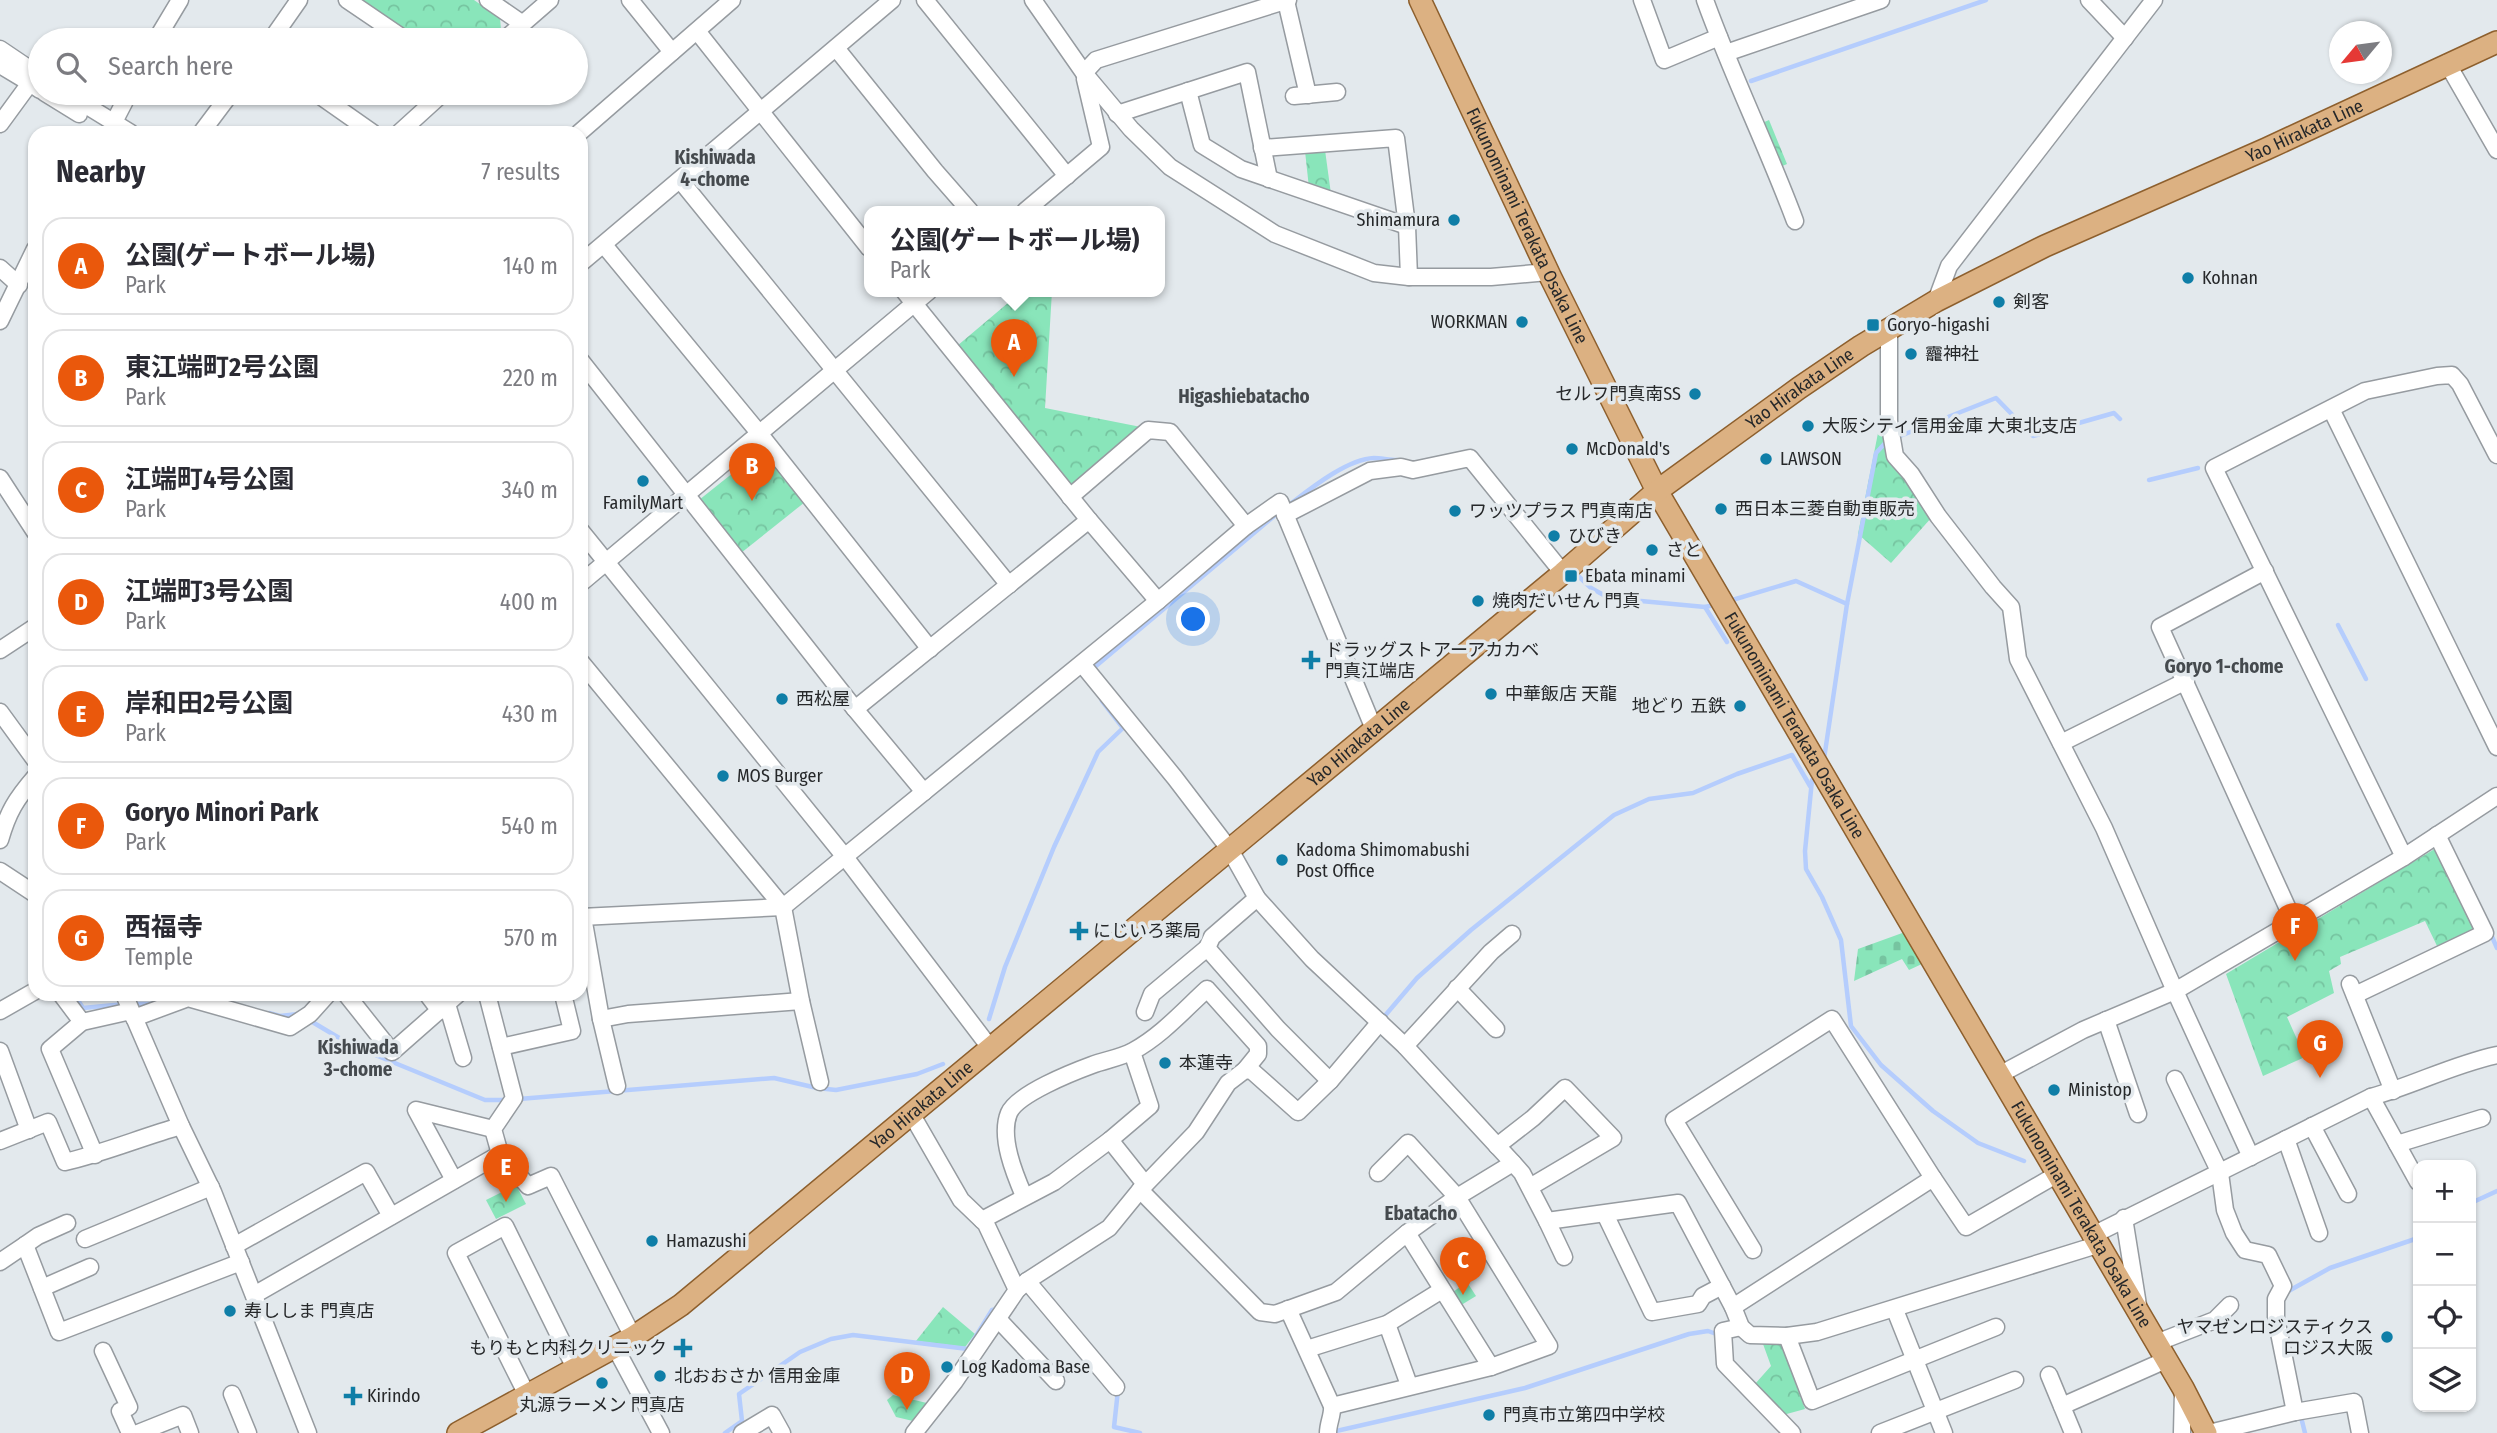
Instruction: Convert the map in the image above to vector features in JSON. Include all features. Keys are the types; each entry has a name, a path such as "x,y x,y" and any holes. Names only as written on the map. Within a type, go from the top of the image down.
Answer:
{"main road":[{"name":"Fukunominami Terakata Osaka Line","path":"1420,0 1548,272 1657,491 2207,1433"},
{"name":"Yao Hirakata Line","path":"458,1433 624,1342 681,1305 1563,573 1657,491 1799,388 1936,301 2045,246 2266,149 2497,42"}],"street":[{"path":"163,28 180,0"},
{"path":"279,28 299,0"},
{"path":"347,0 388,28"},
{"path":"488,0 523,24"},
{"path":"518,28 550,0"},
{"path":"630,0 672,52"},
{"path":"587,126 732,0"},
{"path":"588,258 892,0"},
{"path":"925,0 1067,176"},
{"path":"1032,0 1117,114 1170,166 1275,234 1374,272 1409,277 1491,277 1548,272"},
{"path":"1084,73 1096,60 1261,3 1287,0 1301,96 1337,92"},
{"path":"1642,0 1664,60 1718,37"},
{"path":"1705,0 1795,221"},
{"path":"1726,53 1856,4 1881,0"},
{"path":"2089,0 2125,38"},
{"path":"1936,301 1949,266 2154,0"},
{"path":"697,31 864,241"},
{"path":"836,48 966,206"},
{"path":"0,49 28,75"},
{"path":"2447,64 2497,150"},
{"path":"0,65 28,79"},
{"path":"1117,114 1247,72 1269,179"},
{"path":"1031,206 1101,147 1084,73"},
{"path":"1188,91 1202,145 1241,169 1407,226"},
{"path":"0,124 28,93"},
{"path":"65,105 86,118 117,126"},
{"path":"85,105 117,126"},
{"path":"117,126 125,105"},
{"path":"206,126 222,105"},
{"path":"333,105 363,126"},
{"path":"407,126 430,105"},
{"path":"1262,148 1396,138 1407,226 1409,277"},
{"path":"680,180 1009,585"},
{"path":"604,245 759,433 930,649"},
{"path":"0,321 28,265"},
{"path":"0,268 19,285"},
{"path":"588,577 835,369 909,297 1070,497 1158,601"},
{"path":"1889,330 1889,421 1895,456 1911,474 1938,516 2011,607 2018,659 2104,828 2251,1157"},
{"path":"588,370 855,709 924,792"},
{"path":"2404,856 2214,468 2365,391 2452,375 2460,384 2497,455"},
{"path":"2331,409 2497,747"},
{"path":"1070,497 1148,430 1170,432 1245,526"},
{"path":"1285,515 1370,471 1401,467 1413,470 1470,458 1563,573"},
{"path":"0,478 28,521"},
{"path":"588,917 783,907 1082,664 1245,526 1280,502 1374,729"},
{"path":"855,709 1089,520"},
{"path":"588,540 845,857 991,1049"},
{"path":"2265,571 2160,627 2293,920"},
{"path":"0,650 28,631"},
{"path":"1082,664 1230,850 1257,898 1312,959 1405,1046 1522,1173 1564,1257"},
{"path":"588,670 783,907 820,1082"},
{"path":"2061,743 2186,681"},
{"path":"0,712 28,750"},
{"path":"0,840 9,812 28,785"},
{"path":"1999,1075 2083,1030 2175,991 2404,856 2497,796"},
{"path":"2393,1091 2353,989 2485,933 2437,835"},
{"path":"0,871 28,889"},
{"path":"1145,1012 1152,994 1207,948 1212,937 1257,898"},
{"path":"1405,1046 1491,952 1513,934"},
{"path":"1207,948 1278,1029 1330,1081"},
{"path":"588,949 617,1086"},
{"path":"1457,988 1496,1029"},
{"path":"914,1433 956,1381 1022,1285 1109,1228 1142,1187 1196,1132 1228,1083 1245,1070 1258,1054 1258,1046 1207,989 1157,1035 1132,1052 1090,1066 1019,1101 1009,1113 1008,1147 1012,1167 1024,1196"},
{"path":"0,1011 28,995"},
{"path":"66,1001 82,1022"},
{"path":"127,1001 181,1126 211,1187 308,1433"},
{"path":"95,1155 50,1049 82,1022 133,1015 178,1001"},
{"path":"199,1001 290,1027 310,1014 322,1001"},
{"path":"352,1001 392,1052 448,1003 463,1058"},
{"path":"490,1001 514,1098 493,1129 500,1154 528,1186 551,1176 661,1433"},
{"path":"500,1047 572,1031 566,1001"},
{"path":"601,1019 628,1014 801,1001"},
{"path":"1753,1250 1674,1119 1832,1019 1966,1227 2056,1175"},
{"path":"2106,1020 2138,1114"},
{"path":"1245,1070 1252,1071 1298,1112 1330,1081 1380,1022"},
{"path":"0,1051 29,1129"},
{"path":"982,1220 1054,1182 1150,1106 1132,1052"},
{"path":"1548,1221 1678,1203 1741,1327 1750,1335 1787,1336 1817,1332 1895,1310 2094,1240 2124,1218 2371,1097 2471,1060 2497,1055"},
{"path":"2175,1079 2220,1173 2225,1210 2234,1233 2245,1250 2268,1255 2283,1286 2276,1299 2276,1318 2295,1412"},
{"path":"1497,1146 1565,1088 1613,1138 1530,1187"},
{"path":"2371,1097 2413,1172"},
{"path":"454,1180 416,1110 493,1129"},
{"path":"912,1115 961,1200 986,1224 1022,1285 1116,1387"},
{"path":"2398,1144 2483,1118"},
{"path":"0,1141 48,1122 65,1162 95,1155 135,1139 181,1126"},
{"path":"2312,1126 2348,1194"},
{"path":"2286,1139 2319,1233"},
{"path":"1110,1140 1142,1187 1260,1312 1275,1314 1336,1292 1406,1233 1457,1197 1513,1163"},
{"path":"1332,1406 1491,1367 1549,1346 1457,1197 1408,1143 1378,1173"},
{"path":"254,1295 500,1154"},
{"path":"234,1246 366,1172 391,1216"},
{"path":"1733,1307 1933,1178"},
{"path":"85,1239 211,1187"},
{"path":"1605,1214 1652,1312 1698,1304 1703,1296 1722,1286"},
{"path":"2124,1218 2139,1315"},
{"path":"0,1262 38,1236 67,1223"},
{"path":"527,1395 456,1253 505,1226 575,1368"},
{"path":"1406,1233 1491,1367"},
{"path":"25,1245 59,1332 241,1262"},
{"path":"42,1288 90,1267"},
{"path":"1307,1349 1387,1324 1442,1290"},
{"path":"2062,1406 2215,1320 2230,1305"},
{"path":"1288,1310 1332,1406 1333,1413 1328,1428"},
{"path":"1895,1310 1944,1433"},
{"path":"998,1319 1056,1381"},
{"path":"1387,1324 1409,1385"},
{"path":"1741,1327 1723,1331 1725,1364 1792,1433"},
{"path":"1787,1336 1812,1401 1996,1327"},
{"path":"103,1351 129,1406 120,1411 130,1433"},
{"path":"2049,1375 2073,1433"},
{"path":"1880,1433 2015,1380"},
{"path":"2182,1433 2183,1388"},
{"path":"232,1394 248,1433"},
{"path":"2207,1433 2295,1412 2354,1402 2360,1433"},
{"path":"138,1433 183,1415 190,1433"},
{"path":"742,1433 772,1415 782,1433"}],"green space":[{"path":"357,0 474,0 500,18 501,28 400,28"},
{"path":"1769,120 1787,164 1778,168 1760,124"},
{"path":"1325,150 1331,194 1309,188 1305,151"},
{"path":"1015,297 1052,297 1045,408 1141,427 1071,490 957,346"},
{"path":"1884,431 1932,517 1891,563 1858,534 1878,433"},
{"path":"763,449 805,502 741,553 699,500"},
{"path":"2438,847 2478,930 2438,948 2425,921 2340,957 2341,964 2329,971 2334,993 2287,1017 2305,1057 2263,1076 2226,974"},
{"path":"1905,932 1924,963 1909,970 1902,959 1854,981 1858,949"},
{"path":"516,1185 526,1204 496,1219 486,1200"},
{"path":"1467,1282 1476,1296 1458,1307 1450,1294"},
{"path":"943,1307 975,1334 965,1347 916,1341"},
{"path":"1780,1341 1805,1409 1783,1415 1755,1384 1771,1366 1763,1344"},
{"path":"893,1395 927,1403 913,1421 896,1417 887,1400"}],"waterway":[{"path":"1751,81 1986,0"},
{"path":"1895,438 1996,398 2033,436 2114,413 2120,419"},
{"path":"1824,759 1847,604 1876,453 1887,441"},
{"path":"1289,505 1329,476 1352,464 1374,458 1397,460"},
{"path":"2149,480 2198,468"},
{"path":"1090,671 1279,512"},
{"path":"1574,572 1591,588 1609,598 1705,607 1714,605"},
{"path":"1729,601 1796,581 1847,604"},
{"path":"1705,607 1727,642"},
{"path":"2338,625 2366,679"},
{"path":"989,1019 1005,967 1054,847 1098,752 1123,728 1102,701"},
{"path":"1383,1018 1417,978 1471,930 1614,815 1649,799 1693,793 1792,755 1810,786"},
{"path":"1812,780 1805,851 1806,869 1841,940 1851,1026 1881,1065 1933,1111 1978,1143 2024,1161"},
{"path":"2490,932 2497,948"},
{"path":"78,1001 83,1008 125,1004"},
{"path":"134,1004 153,1004"},
{"path":"269,1013 280,1016 298,1014"},
{"path":"309,1020 351,1045 485,1100 506,1100"},
{"path":"519,1099 774,1078 836,1090 917,1074 943,1064"},
{"path":"2476,1201 2497,1191"},
{"path":"2285,1293 2330,1268 2413,1240"},
{"path":"725,1433 742,1421 739,1394 800,1352 831,1339 853,1335 968,1349 992,1310 998,1309"},
{"path":"1332,1432 1525,1388 1689,1334 1708,1331 1719,1335"},
{"path":"1118,1390 1114,1427 1140,1433"},
{"path":"2300,1413 2305,1433"}],"place":[{"name":"Shimamura","path":"1454,220"},
{"name":"Kohnan","path":"2188,278"},
{"name":"剣客","path":"1999,302"},
{"name":"WORKMAN","path":"1522,322"},
{"name":"Goryo-higashi","path":"1873,325"},
{"name":"龗神社","path":"1911,354"},
{"name":"公園(ゲートボール場)","path":"1014,377"},
{"name":"セルフ門真南SS","path":"1695,394"},
{"name":"大阪シティ信用金庫 大東北支店","path":"1808,426"},
{"name":"McDonald's","path":"1572,449"},
{"name":"LAWSON","path":"1766,459"},
{"name":"FamilyMart","path":"643,481"},
{"name":"東江端町2号公園","path":"752,501"},
{"name":"西日本三菱自動車販売","path":"1721,509"},
{"name":"ワッツプラス 門真南店","path":"1455,511"},
{"name":"ひびき","path":"1554,536"},
{"name":"さと","path":"1652,550"},
{"name":"Ebata minami","path":"1571,576"},
{"name":"焼肉だいせん 門真","path":"1478,601"},
{"name":"ドラッグストアーアカカベ 門真江端店","path":"1311,660"},
{"name":"中華飯店 天龍","path":"1491,694"},
{"name":"西松屋","path":"782,699"},
{"name":"地どり 五鉄","path":"1740,706"},
{"name":"MOS Burger","path":"723,776"},
{"name":"Kadoma Shimomabushi Post Office","path":"1282,860"},
{"name":"にじいろ薬局","path":"1079,931"},
{"name":"Goryo Minori Park","path":"2295,961"},
{"name":"本蓮寺","path":"1165,1063"},
{"name":"西福寺","path":"2320,1078"},
{"name":"Ministop","path":"2054,1090"},
{"name":"岸和田2号公園","path":"506,1202"},
{"name":"Hamazushi","path":"652,1241"},
{"name":"江端町4号公園","path":"1463,1295"},
{"name":"寿ししま 門真店","path":"230,1311"},
{"name":"ヤマゼンロジスティクス ロジス大阪","path":"2387,1337"},
{"name":"もりもと内科クリニック","path":"683,1348"},
{"name":"Log Kadoma Base","path":"947,1367"},
{"name":"北おおさか 信用金庫","path":"660,1376"},
{"name":"丸源ラーメン 門真店","path":"602,1383"},
{"name":"Kirindo","path":"353,1396"},
{"name":"江端町3号公園","path":"907,1410"},
{"name":"門真市立第四中学校","path":"1489,1415"}],"district":[{"name":"Kishiwada 4-chome","path":"715,168"},
{"name":"Higashiebatacho","path":"1244,396"},
{"name":"Goryo 1-chome","path":"2224,666"},
{"name":"Kishiwada 3-chome","path":"358,1058"},
{"name":"Ebatacho","path":"1421,1213"}]}
